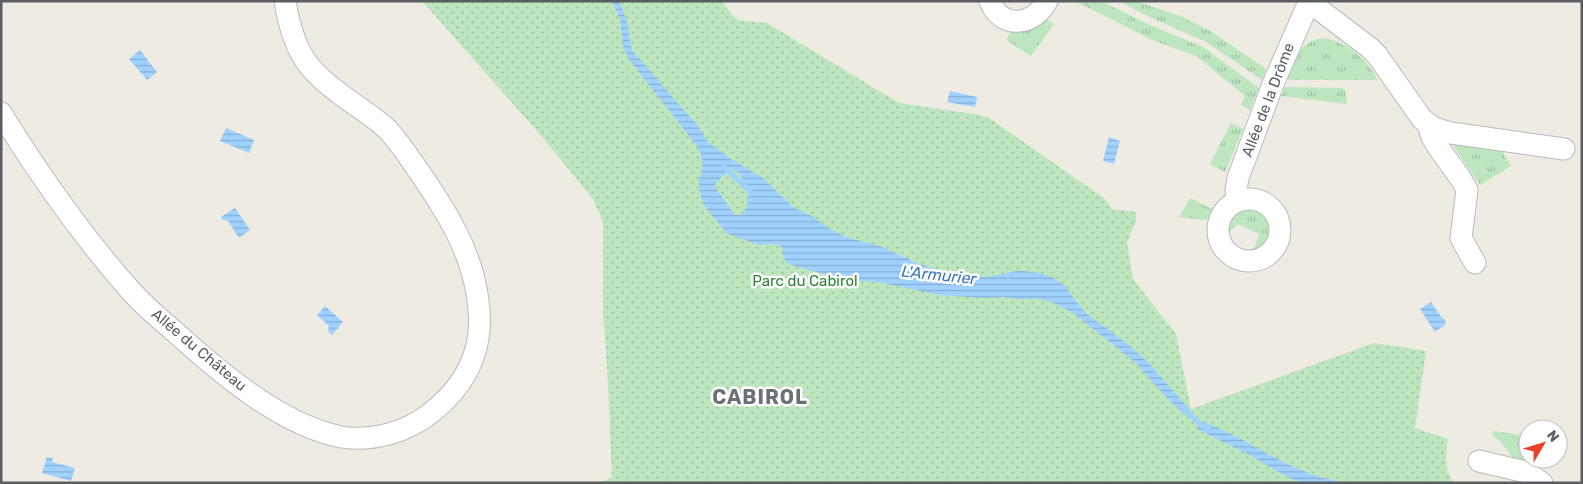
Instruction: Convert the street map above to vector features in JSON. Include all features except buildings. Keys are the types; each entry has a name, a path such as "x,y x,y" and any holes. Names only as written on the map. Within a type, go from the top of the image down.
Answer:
{"street":[{"name":"Allée du Château","path":"1,114 46,185 133,293 197,352 232,381 300,423 342,437 377,437 411,426 434,411 455,391 467,374 473,361 480,334 478,296 469,260 460,239 437,198 413,162 388,131 330,86 307,64 295,40 285,1"},
{"path":"990,1 998,14 1007,20 1016,22 1026,21 1035,17 1047,1"},
{"name":"Allée de la Drôme","path":"1238,200 1236,190 1240,173 1273,84 1309,2 1377,55 1417,114 1428,124 1451,133 1564,149"},
{"name":"Allée de la Drôme","path":"1428,124 1435,142 1461,179 1466,190 1462,238 1475,263"},
{"path":"1479,461 1526,472 1542,483"}],"green space":[{"name":"Parc du Cabirol","path":"422,1 721,1 737,20 767,23 899,103 989,118 1105,199 1112,209 1136,212 1136,221 1127,243 1133,279 1176,334 1191,409 1374,343 1426,351 1415,428 1448,439 1447,467 1454,483 599,483 612,477 603,311 603,222 593,199 537,131"},
{"path":"1075,1 1101,1 1143,22 1203,47 1259,88 1250,110 1241,105 1245,96 1196,56 1152,40"},
{"path":"1119,1 1136,1 1183,17 1212,32 1266,69 1262,80 1206,42 1145,15"},
{"path":"1045,18 1054,24 1031,56 1006,40 1012,29"},
{"path":"1324,38 1333,40 1356,53 1368,65 1378,80 1287,80 1303,47"},
{"path":"1285,87 1342,88 1345,90 1347,104 1281,96"},
{"path":"1231,123 1243,129 1225,172 1210,164"},
{"path":"1460,144 1501,149 1511,166 1480,185 1454,147"},
{"path":"1190,198 1212,209 1207,220 1179,217"},
{"path":"1242,207 1253,208 1261,212 1267,217 1270,224 1268,239 1253,252 1259,234 1238,224 1226,235 1226,226 1229,218"},
{"path":"1493,431 1518,435 1518,459 1512,457 1501,442 1492,435"}],"water":[{"path":"612,1 619,1 627,21 632,50 697,124 708,142 731,159 763,178 794,208 812,216 846,237 880,246 917,263 952,274 987,277 1024,271 1052,277 1066,287 1087,314 1129,345 1148,362 1190,410 1185,415 1136,363 1073,313 1052,302 1040,299 939,295 883,283 838,278 788,264 783,257 783,248 776,244 759,245 726,233 702,201 699,179 702,163 697,146 628,58 623,47 620,19","holes":["730,168 740,174 748,194 747,207 741,215 735,215 717,190 715,184"]},
{"path":"140,50 157,72 147,80 129,59"},
{"path":"950,91 977,97 975,107 947,102"},
{"path":"226,128 254,140 249,153 220,141"},
{"path":"1109,137 1120,141 1114,164 1103,161"},
{"path":"235,208 250,230 239,238 228,221 223,220 221,217"},
{"path":"1431,302 1442,318 1445,319 1446,324 1435,332 1420,309"},
{"path":"325,306 343,322 332,335 328,331 329,326 317,315"},
{"path":"1204,421 1299,469 1324,478 1351,483 1307,483 1295,480 1197,429"},
{"path":"47,457 53,458 52,462 75,468 71,481 42,473"}],"waterway":[{"name":"L'Armurier","path":"724,167 750,191"},
{"name":"L'Armurier","path":"1182,407 1201,425 1208,428"}],"district":[{"name":"CABIROL","path":"760,397"}]}
